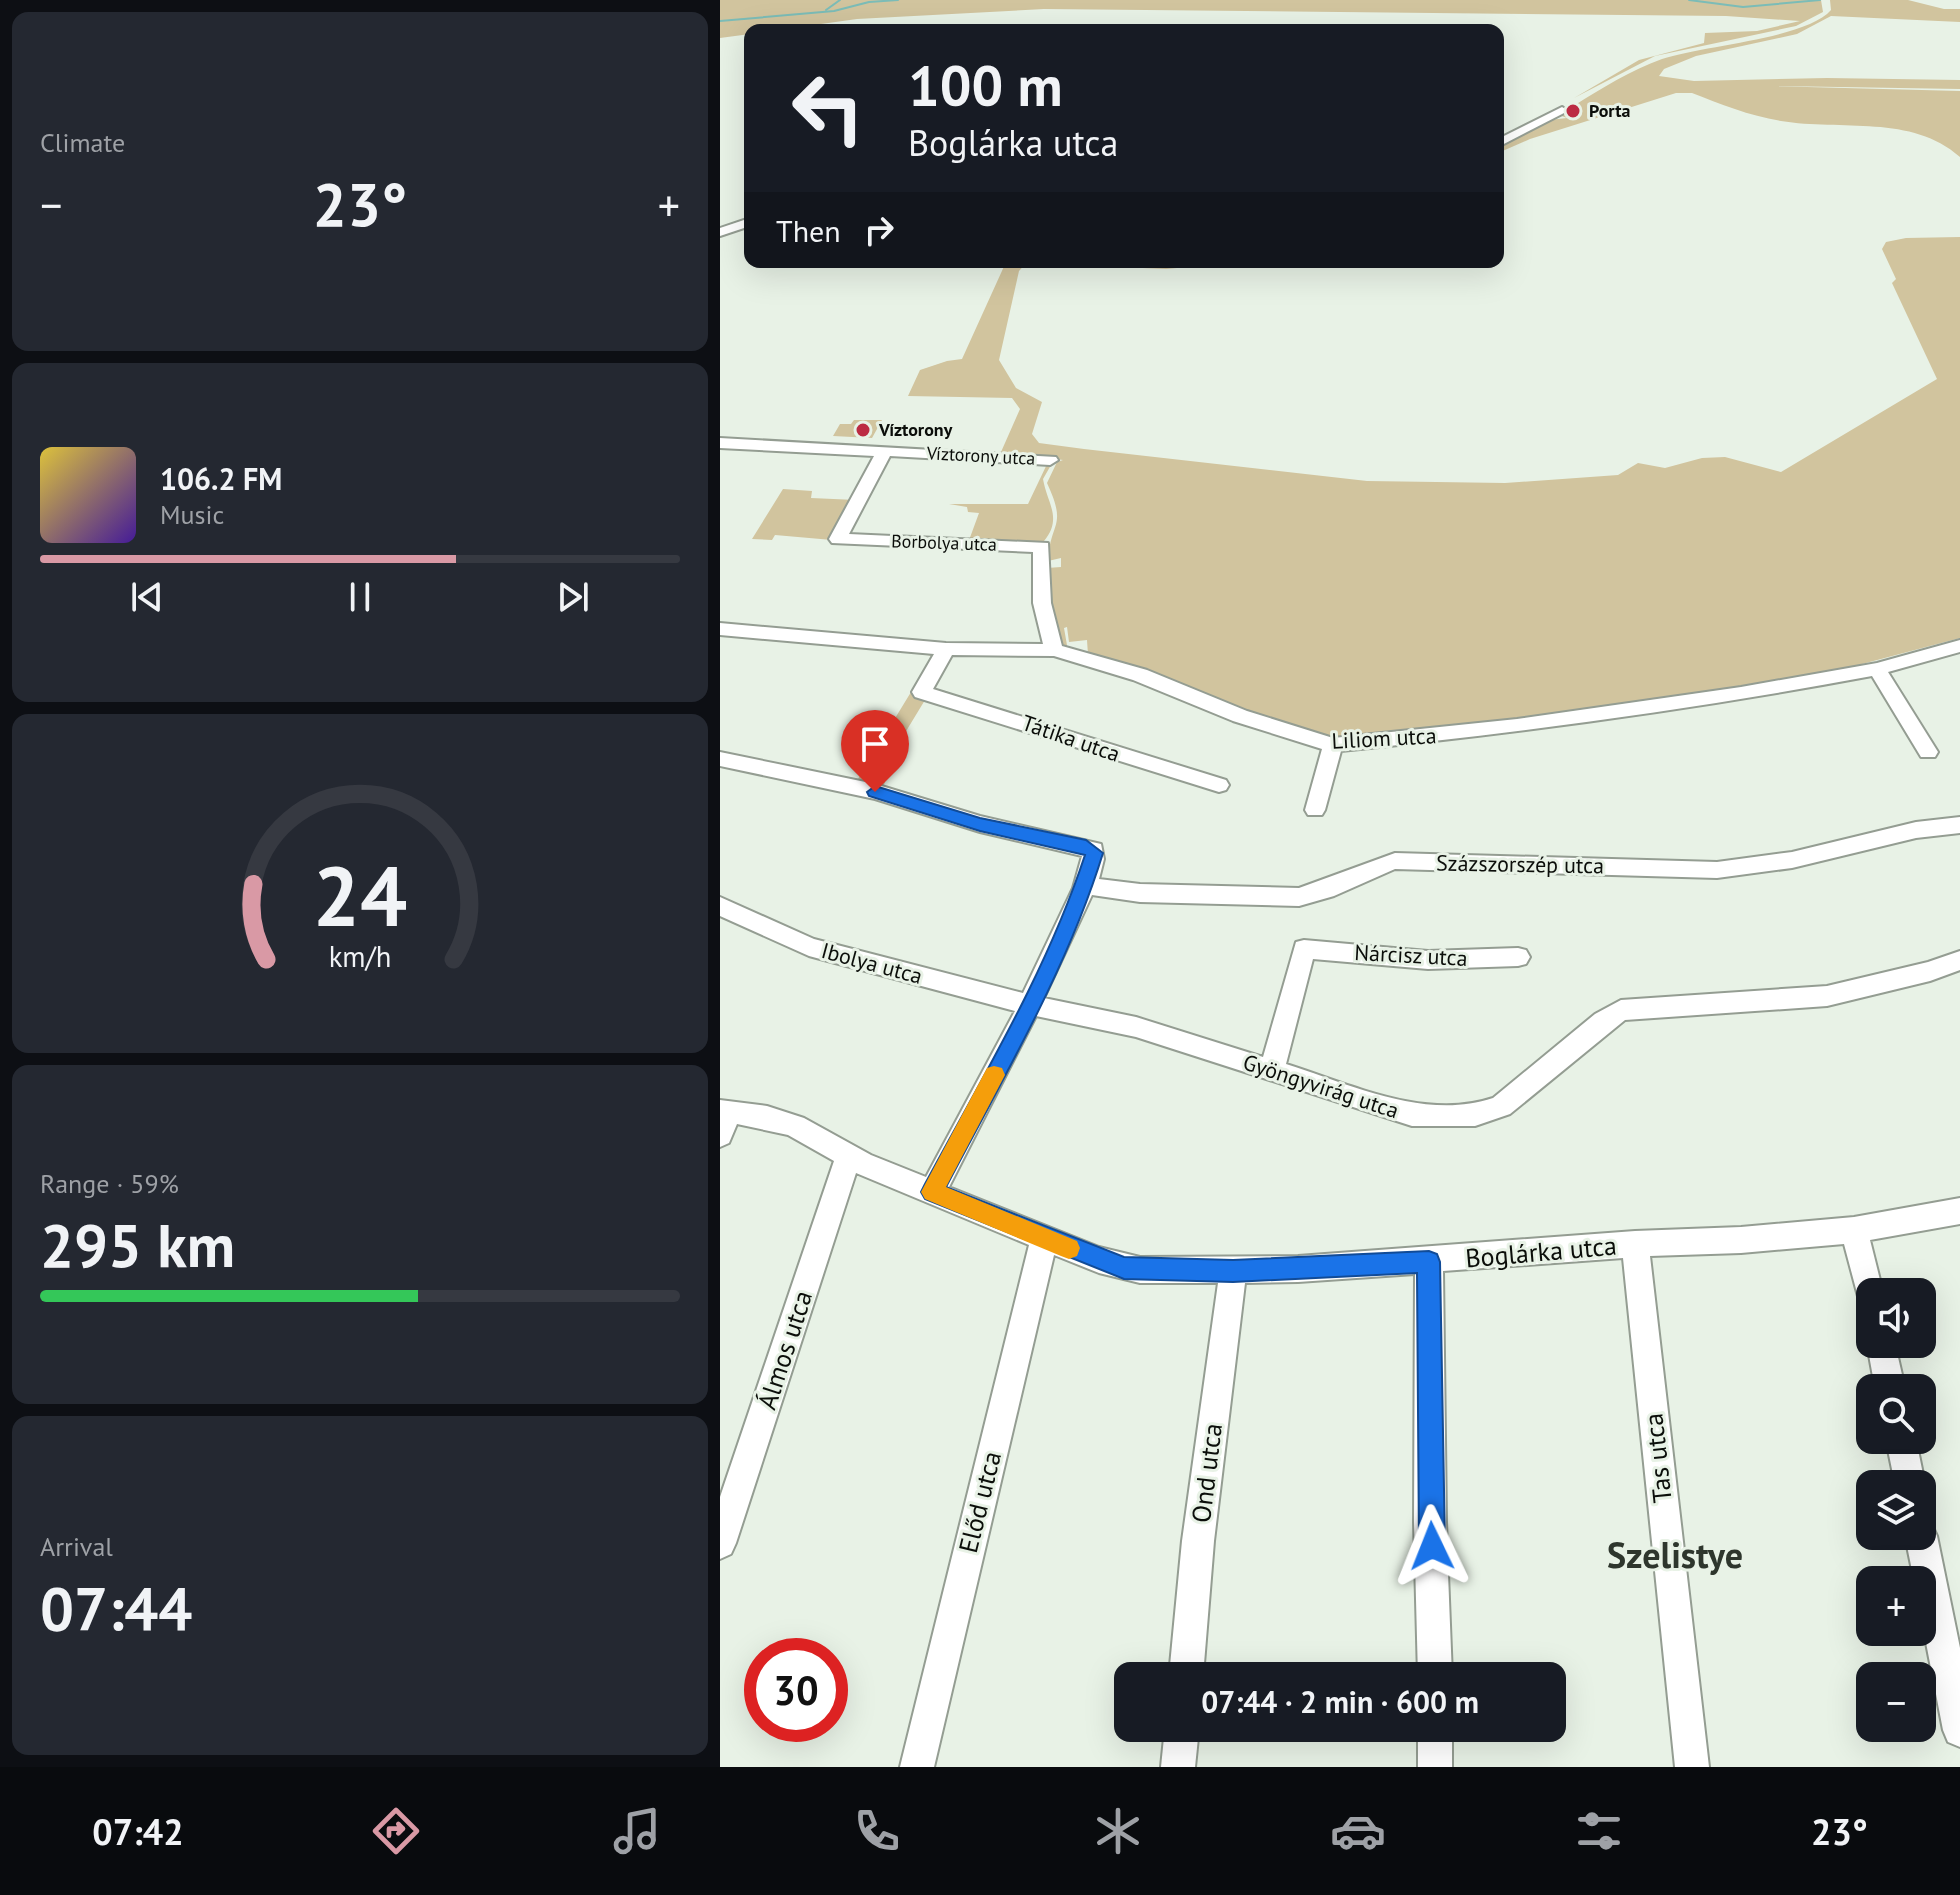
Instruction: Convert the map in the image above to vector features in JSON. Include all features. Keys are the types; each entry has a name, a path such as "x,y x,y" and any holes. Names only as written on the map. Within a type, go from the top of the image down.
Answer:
{"street":[{"path":"1504,141 1562,110"},
{"path":"724,226 744,223"},
{"name":"Víztorony utca","path":"720,443 1050,460"},
{"name":"Borbolya utca","path":"884,452 838,539 1042,547 1042,603 1054,650"},
{"name":"Liliom utca","path":"720,629 946,649 1054,650 1140,675 1240,716 1333,745 1617,713 1877,669 1960,646"},
{"name":"Tátika utca","path":"946,649 922,692 1219,785"},
{"path":"1877,669 1928,752"},
{"path":"1315,810 1333,745"},
{"path":"720,759 875,792 980,824 1091,848 1094,857 1084,885 1031,1005 932,1192"},
{"name":"Százszorszép utca","path":"1084,885 1140,893 1299,897 1326,890 1374,867 1395,861 1717,870 1792,860 1916,830 1960,825"},
{"name":"Ibolya utca","path":"720,906 809,947 1031,1005"},
{"name":"Nárcisz utca","path":"1272,1070 1304,949 1428,960 1518,957"},
{"name":"Gyöngyvirág utca","path":"1031,1005 1136,1027 1412,1115 1475,1115 1501,1106 1603,1021 1621,1010 1827,996 1930,971 1960,960"},
{"name":"Boglárka utca","path":"723,1119 767,1117 795,1126 849,1156 932,1192 1124,1268 1233,1271 1429,1262 1635,1244 1741,1240 1854,1230 1960,1211"},
{"name":"Álmos utca","path":"720,1543 849,1156"},
{"path":"1854,1230 1866,1278"},
{"name":"Előd utca","path":"917,1767 1044,1238"},
{"name":"Tas utca","path":"1635,1244 1692,1767"},
{"path":"1429,1262 1430,1510 1435,1662"},
{"name":"Ond utca","path":"1187,1662 1198,1541 1233,1271"},
{"path":"1924,1550 1960,1730"},
{"path":"1178,1767 1181,1742"},
{"path":"1435,1742 1435,1767"}],"shaded area":[{"path":"720,0 1821,0 1823,12 1796,26 1655,56 1574,98 1639,60 1704,43 1705,33 1757,31 1800,21 1726,16 1044,9 857,19 821,24 744,24 744,35 720,38"},
{"path":"1830,0 1908,0 1944,9 1960,9 1960,22 1831,16 1797,34 1696,56 1664,69 1659,76 1694,81 1827,78 1960,80 1960,89 1771,86 1960,91 1960,157 1941,144 1898,129 1781,121 1747,113 1692,93 1676,93 1530,139 1504,150 1504,144 1549,120 1567,118 1559,115 1578,110 1575,105 1639,68 1680,54 1777,35 1818,20 1831,10"},
{"path":"1960,237 1960,638 1847,668 1627,708 1377,736 1366,733 1333,742 1088,655 1087,640 1069,642 1067,627 1064,628 1068,651 1059,649 1047,568 1061,567 1061,558 1048,561 1057,517 1047,483 1057,462 1063,460 1001,452 1020,409 1012,398 908,396 920,370 962,359 1003,268 1022,268 999,360 1016,388 1042,402 1032,434 1039,443 1367,481 1505,483 1618,475 1638,463 1665,468 1702,458 1725,457 1781,472 1937,379 1892,283 1896,279 1882,249 1886,242 1906,238"},
{"path":"854,420 882,420 872,438 833,436 840,424 851,424"},
{"path":"1048,462 1051,465 1043,479 1053,518 1050,533 1044,541 968,543 979,513 949,504 1028,504"},
{"path":"783,489 812,491 811,498 856,500 832,540 775,535 772,540 752,539"},
{"path":"904,651 935,653 913,697 926,697 925,700 877,779 885,782 882,789 845,780 858,779 933,656"}],"waterway":[{"path":"826,10 840,0"},
{"path":"720,21 834,11 869,2 898,0"},
{"path":"1689,0 1743,7 1820,0"}],"slow traffic":[{"path":"994,1075 932,1192 1069,1248"}],"place":[{"name":"Porta","path":"1573,111"},
{"name":"Víztorony","path":"863,430"}],"district":[{"name":"Szelistye","path":"1675,1555"}],"route":[{"path":"875,792 980,824 1091,848 1094,853 1084,885 1031,1005 932,1192 1124,1268 1233,1271 1429,1262 1432,1546"}]}
